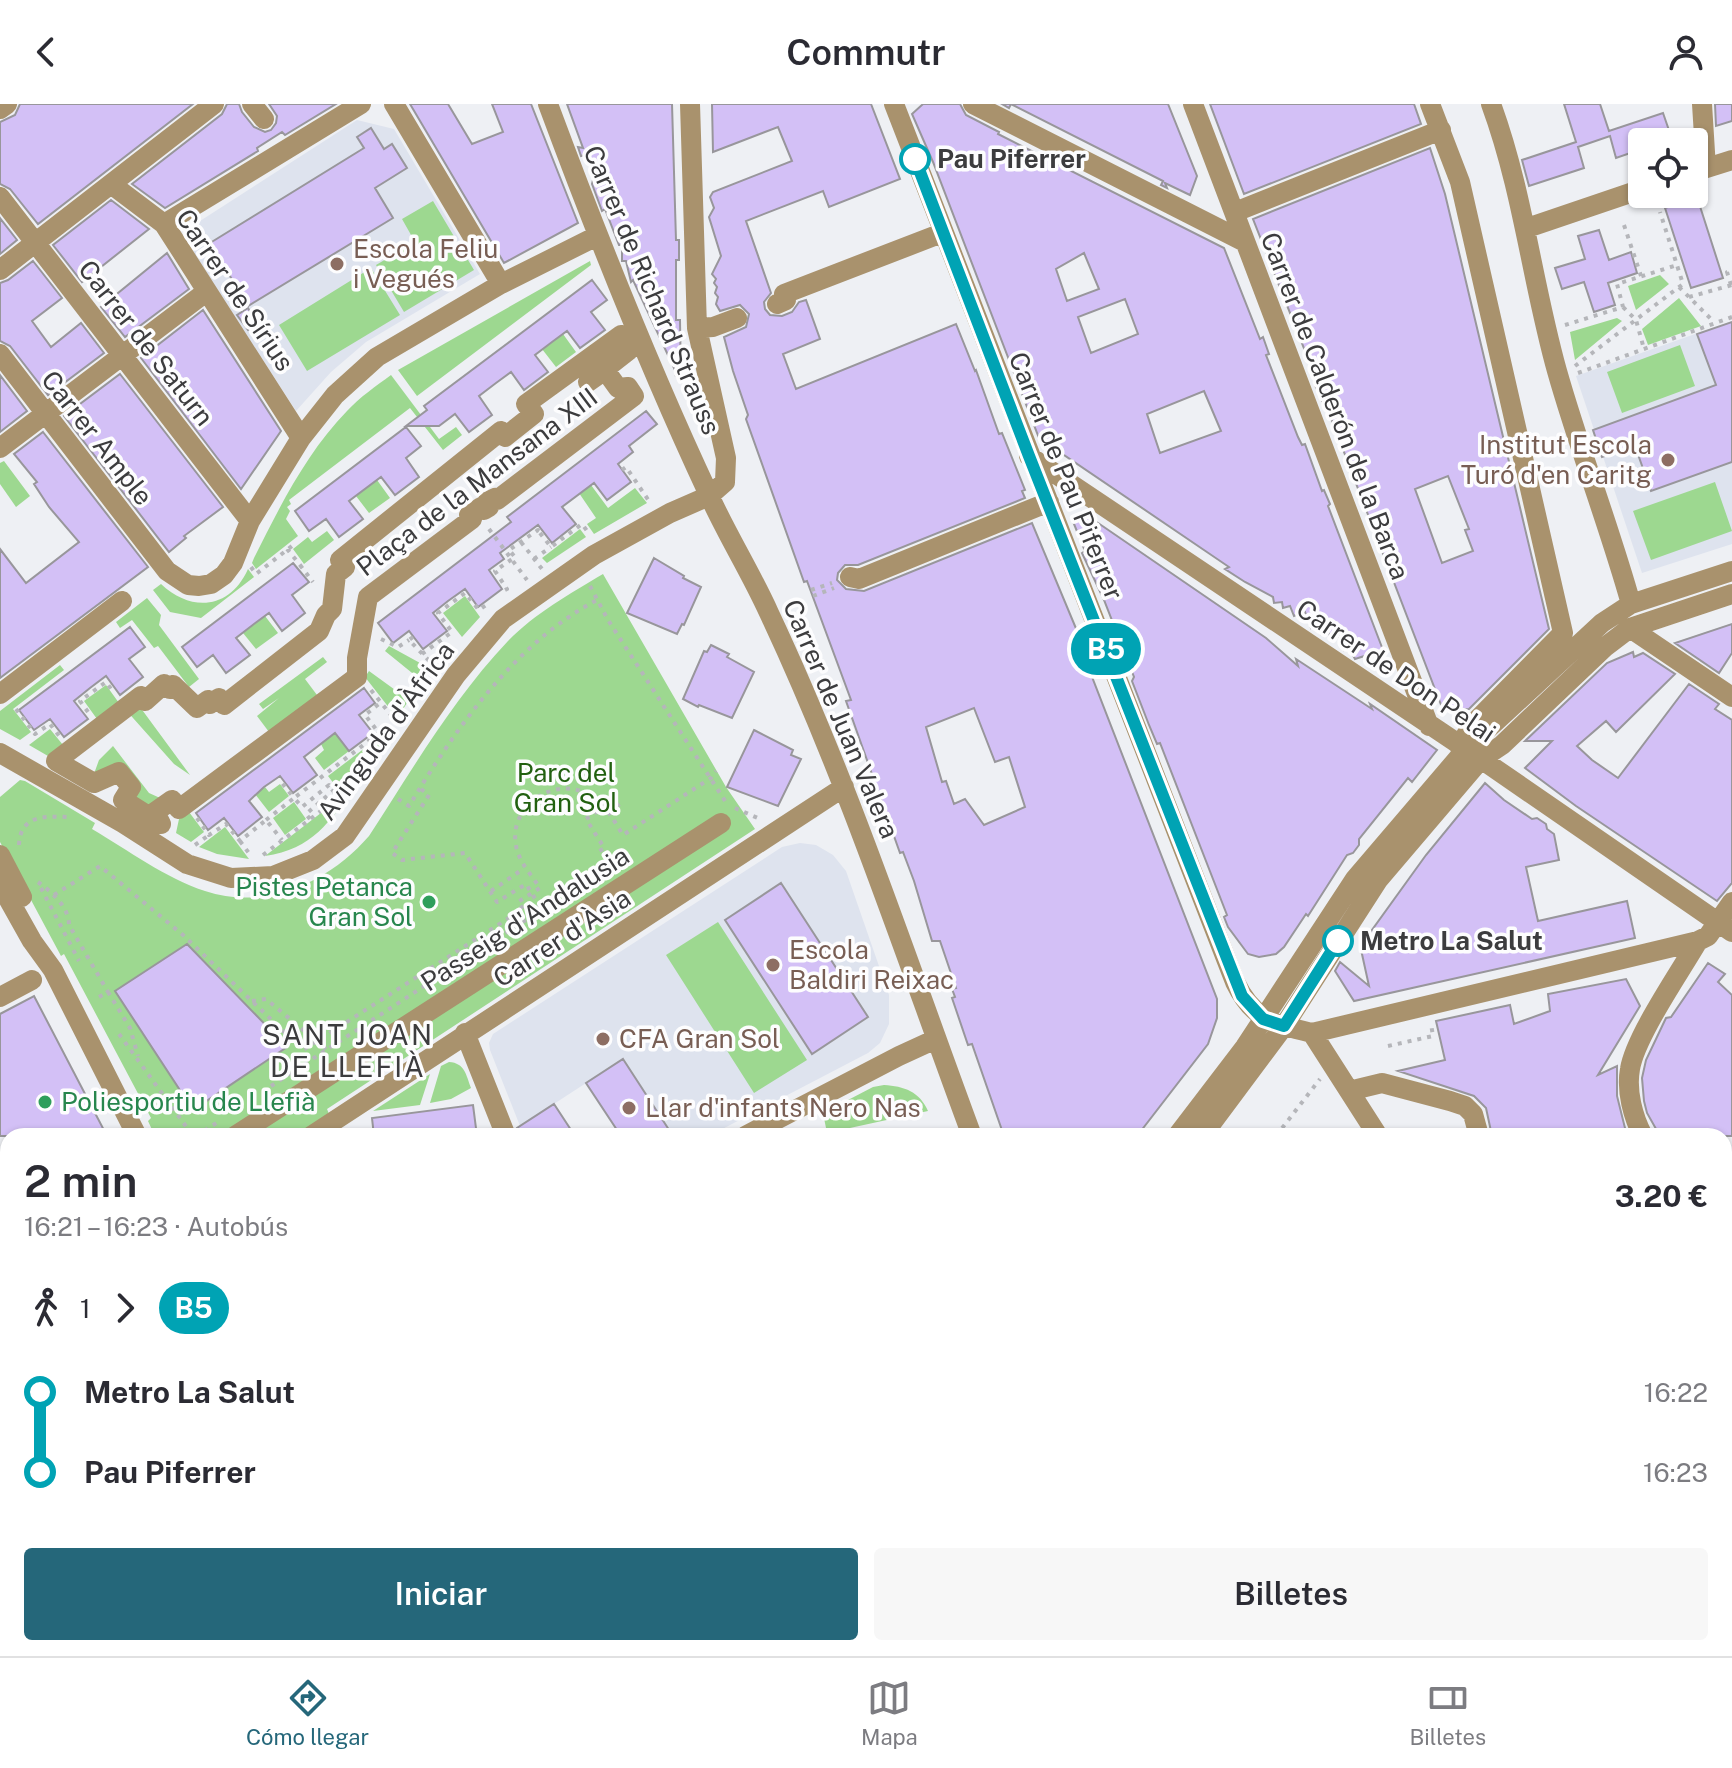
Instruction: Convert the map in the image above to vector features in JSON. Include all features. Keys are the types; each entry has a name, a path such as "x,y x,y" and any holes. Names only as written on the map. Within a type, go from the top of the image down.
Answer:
{"street":[{"path":"0,109 7,104"},
{"path":"0,270 214,104"},
{"path":"164,224 361,104"},
{"path":"394,104 501,284"},
{"name":"Carrer de Richard Strauss","path":"548,104 597,236 709,496"},
{"path":"690,104 697,328 726,458 725,482 709,496"},
{"name":"Carrer de Pau Piferrer","path":"894,104 1235,982 1242,996 1263,1019"},
{"path":"973,104 1245,242"},
{"name":"Carrer de Calderón de la Barca","path":"1193,104 1429,726"},
{"path":"1208,1128 1284,1026 1378,880 1469,751 1473,724 1563,633 1460,182 1430,104"},
{"path":"1491,104 1505,143 1527,228 1557,369 1631,604"},
{"path":"1701,128 1702,104"},
{"path":"1235,212 1441,130"},
{"path":"1708,168 1732,160"},
{"name":"Carrer de Sírius","path":"111,184 164,224 301,438"},
{"path":"1527,228 1628,194"},
{"name":"Carrer de Saturn","path":"0,197 250,521"},
{"path":"782,298 942,233"},
{"name":"Carrer Ample","path":"0,354 167,571 182,582 199,586 211,584 224,575 233,563 250,521 301,438 335,395 377,357 501,284 597,236"},
{"path":"0,448 206,292"},
{"path":"697,328 713,327 737,318"},
{"name":"Plaça de la Mansana XIII","path":"621,335 629,350 588,382 605,370 618,388 628,387 634,396 497,500 487,502 489,507 484,510 481,507 469,515 472,519 368,597 358,650 357,677 179,809 172,800 155,812 161,824 123,800 131,787 119,772 94,783 56,761 141,696 145,701 164,684 170,689 173,685 197,708 208,700 210,704 219,698 224,705 319,631 332,609 336,574 345,567 340,560 501,431 505,437 534,414 526,404 621,335"},
{"name":"Carrer de Don Pelai","path":"1029,456 1725,927"},
{"name":"Avinguda d'Àfrica","path":"0,753 123,823 187,864 231,878 273,876 313,860 345,836 456,675 503,619 594,555 670,513 709,496"},
{"name":"Carrer de Juan Valera","path":"709,496 769,613 861,828 969,1128"},
{"path":"854,578 1049,502"},
{"path":"1183,1128 1245,1047 1355,879 1469,751 1602,623 1631,604 1732,571"},
{"path":"1469,751 1502,745 1605,647 1630,628 1732,594"},
{"path":"0,694 122,601"},
{"path":"1630,628 1732,697"},
{"name":"Carrer d'Àsia","path":"323,1128 844,787"},
{"name":"Passeig d'Andalusia","path":"247,1128 721,823"},
{"path":"0,855 43,937 53,970"},
{"path":"0,884 32,941 53,970 133,1128"},
{"path":"1263,1019 1312,1033 1698,941 1725,927 1732,902"},
{"path":"1639,1128 1630,1096 1630,1069 1639,1044 1698,941"},
{"path":"0,997 32,980"},
{"path":"465,1033 503,1128"},
{"path":"1312,1033 1373,1128"},
{"path":"761,1128 936,1039"},
{"path":"1349,1091 1382,1083 1465,1106 1473,1114 1477,1128"}],"path":[{"path":"1573,367 1683,284 1660,212"},
{"path":"1624,225 1642,276"},
{"path":"1644,349 1636,320 1623,307 1617,284 1677,265"},
{"path":"1689,297 1732,285 1727,272 1732,270"},
{"path":"1679,287 1715,323"},
{"path":"1565,325 1623,307"},
{"path":"1572,375 1732,317"},
{"path":"622,470 626,467 652,505"},
{"path":"484,522 528,582"},
{"path":"534,559 582,524 593,541"},
{"path":"422,654 452,632 438,613 465,593 479,610 507,589 495,571 515,557 509,550 538,530 551,547"},
{"path":"521,542 543,570"},
{"path":"256,574 289,547 313,582"},
{"path":"590,586 727,804 769,823"},
{"path":"398,799 409,806 496,682 529,648 597,600"},
{"path":"387,641 398,647 411,638 438,671"},
{"path":"371,690 400,726"},
{"path":"240,841 379,733 365,715 380,703"},
{"path":"16,709 35,734"},
{"path":"28,739 50,724 68,747"},
{"path":"54,895 100,866 183,935 303,1050 523,909 518,902 540,888 519,856 515,840 517,822 528,804 547,791 571,788 590,795 606,809 623,835 711,778 716,771"},
{"path":"193,847 227,824 255,861 366,777"},
{"path":"284,782 302,807 329,785 334,790 306,814 310,819"},
{"path":"421,789 429,795 392,853 402,860 465,853 497,902 526,884 540,906"},
{"path":"608,854 586,819 624,801"},
{"path":"189,808 209,835"},
{"path":"21,850 20,833 32,819 48,815 70,817"},
{"path":"266,820 282,840"},
{"path":"305,1064 610,865 600,848 603,846"},
{"path":"491,891 523,869"},
{"path":"38,881 54,895 130,1028 139,1062"},
{"path":"46,897 79,961"},
{"path":"99,997 108,992"},
{"path":"252,1001 266,999 326,1049"},
{"path":"1388,1046 1433,1036 1430,1019"},
{"path":"119,1034 187,1128"},
{"path":"1282,1128 1313,1087"},
{"path":"159,1112 171,1105"}],"shaded area":[{"name":"Escola Feliu i Vegués","path":"357,120 394,129 480,274 366,342 331,372 296,411 193,253 200,221"},
{"name":"Institut Escola Turó d'en Caritg","path":"1732,321 1732,544 1642,573 1576,376"},
{"path":"800,843 816,845 833,855 846,871 889,995 889,1024 880,1043 868,1053 724,1128 668,1128 623,1059 520,1126 490,1050 493,1034 782,847"}],"green space":[{"path":"433,201 474,270 404,312 376,265 415,242 402,219"},
{"path":"590,261 591,265 417,396 398,370"},
{"path":"371,268 400,315 307,371 279,325"},
{"path":"1660,275 1669,284 1636,310 1628,286"},
{"path":"1679,298 1701,326 1648,345 1642,329"},
{"path":"1617,318 1622,321 1575,360 1570,332"},
{"path":"563,334 576,352 556,367 542,349"},
{"path":"1680,345 1695,386 1622,413 1607,372"},
{"path":"391,375 439,439 456,427 462,435 443,450 410,408 289,500 291,504 287,507 290,511 286,519 298,536 256,569 252,563 264,538 295,480 319,444 352,406"},
{"path":"4,461 30,496 16,507 0,484 0,463"},
{"path":"377,480 390,498 369,513 356,496"},
{"path":"1715,482 1732,531 1651,560 1633,511"},
{"path":"591,485 608,508 635,488 647,503 594,534 587,524 596,518 579,493"},
{"path":"580,529 586,537 547,563 542,558"},
{"path":"327,531 334,540 304,564 293,549 308,537 312,542"},
{"path":"248,569 254,577 201,618 170,612 153,590 161,584 185,600 209,602 231,592"},
{"name":"Parc del Gran Sol","path":"603,574 726,787 755,829 327,1109 329,1114 307,1128 151,1128 148,1121 151,1118 0,842 0,797 20,780 25,781 95,823 92,829 147,863 205,891 251,897 294,889 335,867 369,836 451,711 488,663 518,631"},
{"path":"465,596 480,617 462,637 443,613"},
{"path":"147,598 161,615 159,625 199,679 189,687 158,646 154,648 132,620 120,628 116,622"},
{"path":"265,616 278,633 256,649 243,633"},
{"path":"389,646 431,669 422,681 385,651"},
{"path":"323,657 327,662 305,679 320,699 272,736 257,716 279,698 263,709 259,704"},
{"path":"60,665 64,670 13,709 31,732 20,740 0,729 0,711"},
{"path":"369,671 409,700 397,718 365,677"},
{"path":"106,685 119,703 97,719 84,701"},
{"path":"140,707 190,775 174,764 125,709"},
{"path":"50,729 63,745 48,756 29,745"},
{"path":"335,733 349,751 324,770 315,758 324,750 321,744"},
{"path":"378,738 383,744 362,777 341,793 328,776"},
{"path":"113,746 149,793 169,802 155,812 123,800 120,772 91,782 99,760"},
{"path":"280,784 289,796 269,812 255,794 265,787 269,792"},
{"path":"356,786 328,822 308,840 265,856"},
{"path":"294,802 306,819 285,835 273,818"},
{"path":"189,812 204,832 191,842 176,833 179,819"},
{"path":"225,827 249,859 217,854 199,847"},
{"path":"718,922 807,1060 754,1093 666,955"},
{"path":"449,1062 462,1067 471,1088 451,1099 430,1103 441,1066"},
{"path":"430,1074 420,1105 373,1111"},
{"path":"884,1085 910,1091 921,1099 928,1111 850,1128 826,1128 823,1113 873,1087"}],"building":[{"path":"20,104 193,104 38,224 10,189 0,184 0,122 15,115"},
{"path":"227,104 239,104 254,127 265,132 271,130 277,116 269,104 336,104 285,135 282,132 257,148 258,151 165,208 132,184 222,114"},
{"path":"410,104 448,104 472,144 503,132 492,104 531,104 578,223 504,263"},
{"path":"567,104 672,104 676,240 679,240 676,320 680,320 681,383 633,280 631,282 626,261 622,261 622,245 619,245 605,209 602,211 592,184 594,176 586,155 581,156 578,147 583,148"},
{"path":"712,104 871,104 900,179 829,207 823,191 746,221 771,293 764,302 765,309 770,315 782,316 806,300 820,339 783,354 796,389 956,324 999,434 1002,433 1025,490 1022,491 1025,498 858,565 845,565 838,573 837,580 846,589 864,591 1032,523 1085,650 1082,651 1217,999 1217,1018 1208,1044 1143,1128 1001,1128 972,1044 968,1045 952,998 955,997 952,989 956,988 940,941 932,941 914,881 903,852 900,853 846,701 851,700 807,581 804,582 746,419 748,415 724,337 746,327 749,314 740,305 720,311 716,304 716,279 712,274 721,256 709,217 714,208 710,197 713,192 792,161 778,127 713,152","holes":["974,708 995,762 1009,757 1025,807 984,825 965,799 954,804 946,781 942,782 926,727"]},
{"path":"923,104 960,104 966,115 998,134 1224,248 1260,339 1263,337 1269,354 1266,355 1298,437 1302,445 1305,444 1330,504 1328,506 1383,650 1355,659 1349,648 1344,650 1337,631 1331,639 1328,631 1321,634 1317,625 1311,628 1305,612 1294,616 1290,606 1283,608 1282,602 1274,603 1273,597 1225,569 1229,567 1039,438 912,114","holes":["1084,253 1099,289 1067,301 1056,269","1125,299 1138,334 1091,353 1078,317","1204,391 1221,431 1160,453 1147,414"]},
{"path":"1011,104 1168,104 1197,176 1190,195 1165,183 1167,188 1161,185 1163,181"},
{"path":"1210,104 1414,104 1421,124 1244,194"},
{"path":"1564,104 1600,104 1609,131 1663,113 1668,128 1628,128 1628,154 1616,158 1610,136 1578,147 1584,168 1529,186 1522,160 1576,142"},
{"path":"1715,104 1732,104 1732,121 1716,126"},
{"path":"371,128 384,149 392,144 407,168 375,188 393,218 248,306 210,243 364,148 357,137"},
{"path":"1430,148 1445,194 1549,629 1469,709 1443,710 1253,219","holes":["1448,476 1469,529 1465,530 1473,551 1442,563 1415,489"]},
{"path":"111,200 149,229 82,282 53,245"},
{"path":"1665,208 1701,208 1723,278 1691,288"},
{"path":"0,218 17,240 0,254"},
{"path":"1599,230 1609,260 1631,252 1637,273 1608,283 1615,305 1594,312 1584,282 1562,289 1555,268 1585,259 1578,236"},
{"path":"167,253 189,289 125,337 101,307"},
{"path":"33,261 62,298 32,321 51,347 81,323 104,353 48,395 10,346 0,341 0,283"},
{"path":"592,280 607,300 591,312 605,330 580,348 567,331 552,342 535,355 548,372 524,390 511,372 496,383 479,396 492,415 469,432 455,414 439,426 406,426 427,410 424,406"},
{"path":"248,308 257,324 248,330 237,315"},
{"path":"203,310 281,431 241,489 141,358"},
{"path":"1732,322 1732,462 1651,491 1635,446 1602,457 1593,430 1716,385 1697,334"},
{"path":"120,374 223,507 184,536 186,538 169,552 64,416"},
{"path":"0,375 27,411 0,432"},
{"path":"646,411 657,424 629,446 633,452 618,464 631,482 607,500 594,483 562,507 576,524 552,543 538,525 500,553 504,559 489,570 502,589 478,607 465,589 448,601 433,613 447,631 423,649 409,631 393,643 378,623 511,522 507,517"},
{"path":"406,427 421,446 406,458 419,477 395,495 381,477 349,501 363,519 339,537 326,519 309,531 295,511"},
{"path":"43,432 148,567 0,678 0,549 26,583 79,542 49,507 34,484 37,482 14,454"},
{"path":"1082,512 1266,638 1298,666 1296,659 1437,750 1412,782 1408,778 1359,839 1359,845 1347,855 1308,916 1306,914 1276,954 1259,957 1248,954 1228,927 1224,917 1227,915 1160,743 1157,744 1149,725 1132,681 1134,677 1082,553 1085,551 1072,519"},
{"path":"654,558 701,587 677,634 627,613"},
{"path":"293,563 309,582 292,595 305,613 282,631 269,613 254,624 236,638 250,655 226,673 213,655 197,667 182,647"},
{"path":"1732,624 1732,653 1719,673 1675,643"},
{"path":"130,627 145,647 129,659 143,677 120,695 106,676 90,688 74,701 88,719 64,737 50,719 34,730 19,710"},
{"path":"711,645 754,672 732,718 683,699 704,651 707,652"},
{"path":"1633,652 1634,657 1643,653 1675,674 1616,732 1606,721 1577,746 1618,778 1689,684 1719,704 1715,709 1732,720 1732,883 1717,901 1525,768 1552,741 1525,741 1607,663"},
{"path":"364,688 375,703 359,715 373,733 349,751 335,733 304,757 317,775 293,793 280,776 264,787 249,801 262,817 238,836 224,818 208,830 196,813"},
{"path":"754,730 793,750 791,755 801,759 778,806 727,787"},
{"path":"1485,783 1532,819 1537,818 1546,824 1554,834 1559,860 1526,867 1538,921 1627,901 1635,938 1354,1001 1335,971 1340,962 1369,986 1360,945 1365,940 1364,935 1369,934 1426,855"},
{"path":"781,883 868,1017 812,1054 725,920"},
{"path":"187,944 287,1047 193,1110 115,991"},
{"path":"1708,963 1725,974 1718,982 1732,995 1732,1128 1655,1128 1647,1113 1642,1078 1646,1060 1666,1018 1671,1017"},
{"path":"1626,979 1640,1006 1598,1075 1617,1066 1617,1096 1625,1128 1490,1128 1486,1108 1474,1096 1398,1071 1445,1060 1436,1021 1510,1005 1514,1024 1550,1011 1548,994"},
{"name":"Poliesportiu de Llefià","path":"34,996 103,1128 0,1128 0,1014"},
{"name":"Llar d'infants Nero Nas","path":"623,1059 668,1128 616,1128 586,1083"},
{"name":"Llar d'infants Nero Nas","path":"554,1104 570,1128 517,1128"},
{"path":"473,1105 476,1128 373,1128 372,1118"}],"bus line":[{"name":"B5","path":"915,159 1242,996 1263,1019 1284,1026 1338,941"}],"place":[{"name":"Pau Piferrer","path":"915,159"},
{"name":"Escola Feliu i Vegués","path":"337,264"},
{"name":"Institut Escola Turó d'en Caritg","path":"1668,460"},
{"name":"Pistes Petanca Gran Sol","path":"429,902"},
{"name":"Metro La Salut","path":"1338,941"},
{"name":"Escola Baldiri Reixac","path":"773,965"},
{"name":"CFA Gran Sol","path":"603,1039"},
{"name":"Poliesportiu de Llefià","path":"45,1102"},
{"name":"Llar d'infants Nero Nas","path":"629,1108"}],"district":[{"name":"SANT JOAN DE LLEFIÀ","path":"348,1051"}]}
